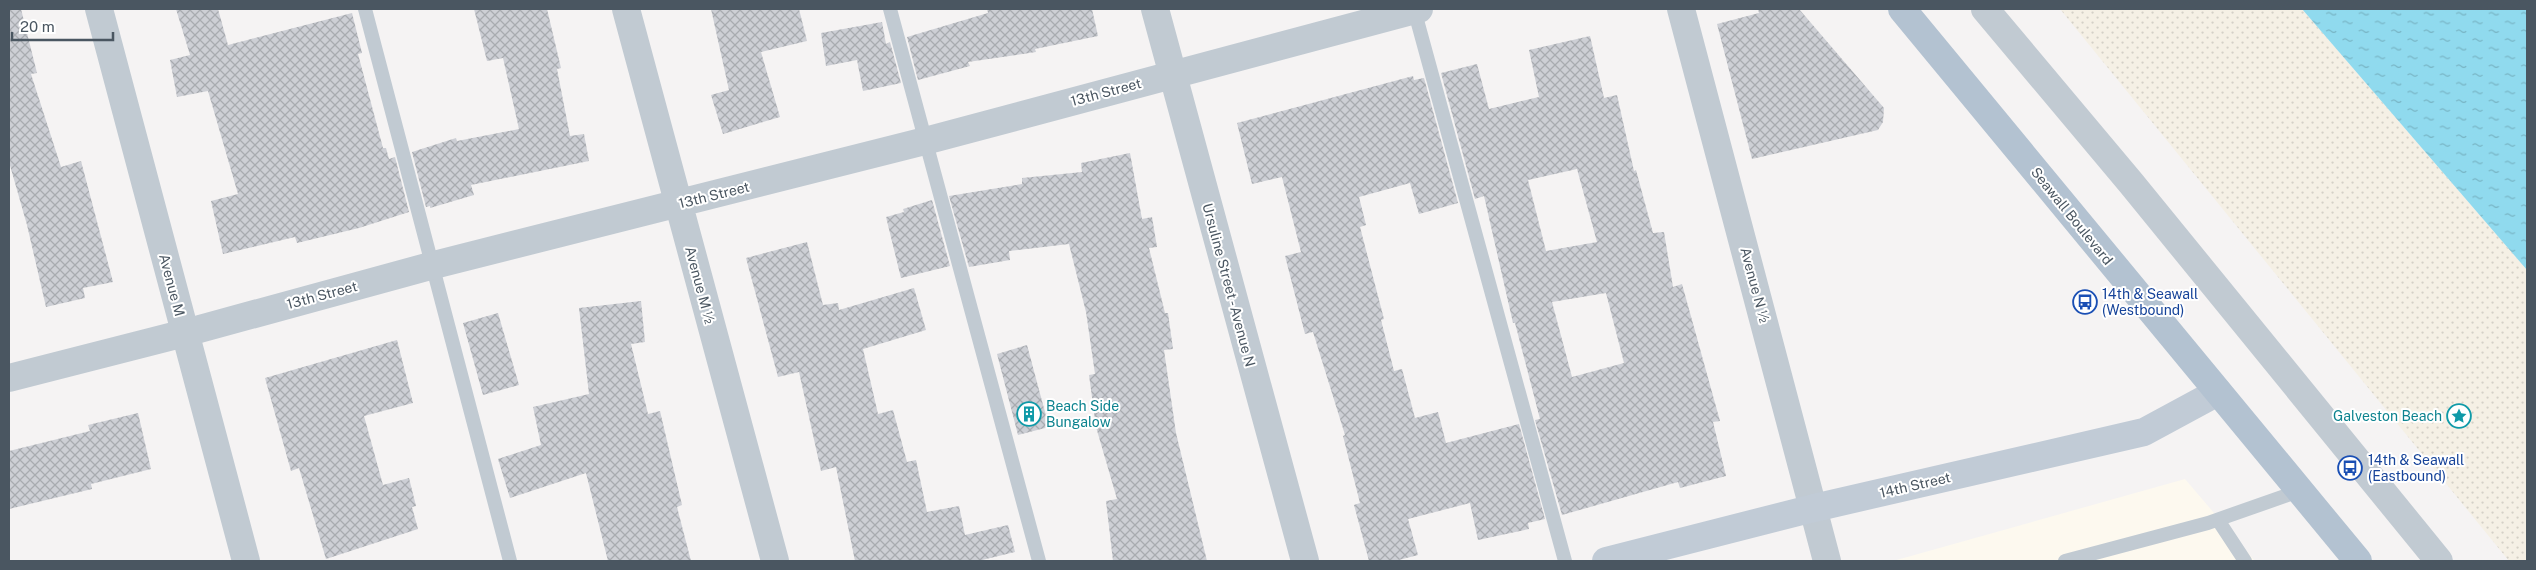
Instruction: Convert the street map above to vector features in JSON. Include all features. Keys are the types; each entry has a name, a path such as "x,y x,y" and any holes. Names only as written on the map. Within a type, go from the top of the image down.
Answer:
{"main road":[{"name":"Seawall Boulevard","path":"1902,9 2358,561"},
{"name":"14th Street","path":"1606,561 1814,508 2144,432 2218,392"}],"street":[{"name":"Avenue M","path":"99,9 246,561"},
{"name":"Avenue M ½","path":"626,9 775,561"},
{"name":"Ursuline Street - Avenue N","path":"1155,9 1305,561"},
{"name":"13th Street","path":"9,378 185,333 434,265 678,205 1416,9"},
{"name":"Avenue N ½","path":"1681,9 1827,561"},
{"path":"1985,9 2131,183 2439,561"}],"lane":[{"path":"365,9 434,265 510,561"},
{"path":"890,9 1039,561"},
{"path":"1416,9 1565,561"},
{"path":"2065,561 2218,520 2299,491"},
{"path":"2218,520 2245,561"}],"shaded area":[{"path":"2185,479 2255,561 1893,561"}],"sand":[{"name":"Galveston Beach","path":"2060,9 2302,9 2527,270 2527,561 2509,561"}],"water":[{"path":"2302,9 2527,9 2527,270"}],"building":[{"path":"9,9 21,9 37,73 31,74 61,167 81,161 113,282 83,288 85,298 46,307 27,225 9,162"},
{"path":"176,9 218,9 228,45 352,13 362,53 358,54 383,148 386,148 389,159 395,157 409,212 359,228 297,243 295,237 223,254 211,201 238,194 208,91 177,97 170,60 190,55"},
{"path":"474,9 547,9 561,68 557,69 570,136 584,134 589,161 471,185 474,195 430,208 430,206 426,207 412,152 456,138 457,141 519,129 503,58 487,61"},
{"path":"711,9 799,9 807,41 761,52 780,117 723,134 711,95 729,90"},
{"path":"987,9 1092,9 1098,36 1035,49 1036,52 968,62 970,66 918,80 907,37 988,13"},
{"path":"1758,9 1799,9 1884,108 1883,122 1878,130 1752,159 1717,24 1759,13"},
{"path":"882,22 886,44 890,42 901,83 863,91 857,60 826,66 821,33"},
{"path":"1590,36 1604,98 1617,95 1634,171 1636,170 1653,233 1664,232 1673,287 1682,284 1720,421 1713,422 1726,476 1680,488 1678,482 1562,515 1535,420 1540,419 1515,323 1513,323 1484,196 1475,199 1441,73 1477,64 1489,109 1539,97 1529,50","holes":["1577,169 1597,242 1546,251 1528,180","1606,293 1624,363 1572,377 1552,302"]},
{"path":"1413,76 1414,80 1424,78 1458,203 1419,214 1410,183 1359,197 1366,225 1360,227 1384,319 1381,320 1394,371 1402,369 1415,418 1438,412 1446,443 1519,424 1545,519 1528,523 1529,529 1478,540 1470,503 1408,519 1418,555 1395,561 1369,561 1354,505 1360,503 1343,436 1345,435 1313,332 1305,334 1285,256 1301,252 1282,177 1252,184 1237,123"},
{"path":"1130,153 1142,219 1152,217 1157,247 1149,248 1165,313 1168,313 1173,349 1164,350 1176,433 1207,561 1113,561 1106,501 1117,499 1096,427 1089,375 1095,374 1086,312 1069,244 1009,251 1010,260 969,267 949,196 1022,184 1022,178 1082,172 1081,163"},
{"path":"932,200 950,266 901,278 886,217 904,212 903,209"},
{"path":"807,242 823,305 838,303 839,310 914,288 926,330 863,349 878,414 893,410 907,462 916,460 927,512 959,506 965,535 1008,525 1015,552 978,561 855,561 836,467 821,471 799,372 778,377 746,258"},
{"path":"641,301 645,342 631,344 648,414 660,411 682,505 677,507 691,561 608,561 586,473 510,498 498,459 541,445 533,407 589,394 579,308"},
{"path":"498,313 519,385 483,395 463,323"},
{"path":"397,340 413,403 364,416 383,485 409,478 416,506 412,507 418,529 326,559 299,468 291,471 265,378"},
{"path":"1027,345 1049,427 1018,435 997,354"},
{"path":"138,413 151,469 91,484 92,489 9,509 9,451 90,431 88,425"}],"place":[{"name":"14th & Seawall (Westbound)","path":"2085,302"},
{"name":"Beach Side Bungalow","path":"1029,414"},
{"name":"Galveston Beach","path":"2459,416"},
{"name":"14th & Seawall (Eastbound)","path":"2350,468"}]}
